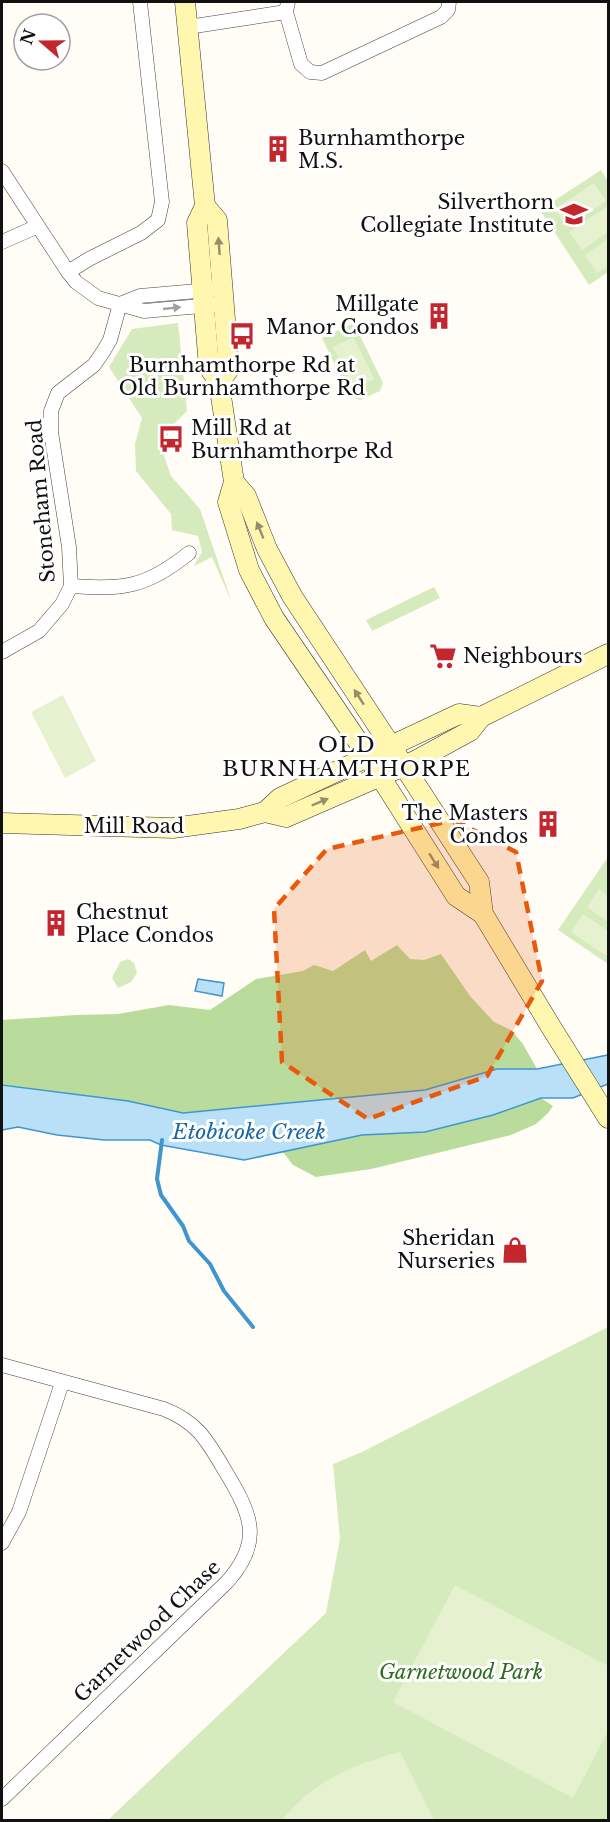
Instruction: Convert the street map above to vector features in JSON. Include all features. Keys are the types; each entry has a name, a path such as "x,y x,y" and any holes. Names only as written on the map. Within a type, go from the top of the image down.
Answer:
{"main road":[{"path":"185,2 205,206 197,224 209,367 219,382 234,482 228,502 249,570 274,618 381,776 456,896 483,914"},
{"path":"205,206 217,220 229,369 219,382"},
{"path":"234,482 246,496 267,549 292,596 392,746 478,882 483,914 609,1118"},
{"name":"Mill Road","path":"264,812 286,817 404,766 470,731 481,717 609,654"},
{"name":"Mill Road","path":"2,823 173,828 239,819 264,812 280,798 459,714 481,717"}],"street":[{"path":"68,272 141,233 158,220 162,202 141,2"},
{"path":"188,27 287,7 303,66 310,72 319,73 441,17 448,10 449,2"},
{"path":"2,171 68,272 76,282 98,298 120,304 140,296 223,297"},
{"path":"2,242 36,226"},
{"name":"Stoneham Road","path":"2,652 39,631 62,604 71,586 69,547 51,432 51,411 58,393 94,365 103,352 110,340 120,304"},
{"path":"71,586 106,589 140,583 168,570 189,553"},
{"name":"Garnetwood Chase","path":"2,1365 164,1409 188,1420 207,1439 244,1503 250,1535 243,1561 227,1582 2,1799"},
{"path":"2,1543 19,1512 62,1383"}],"highlighted area":[{"path":"454,820 516,852 542,981 487,1076 368,1119 282,1062 274,909 327,849"}],"green space":[{"path":"601,170 608,181 608,272 589,285 540,210"},
{"path":"594,183 606,201 567,227 555,209"},
{"path":"608,206 608,232 582,250 569,232"},
{"path":"608,239 608,266 597,273 585,255"},
{"path":"178,323 187,411 169,429 163,453 171,476 200,509 232,603 212,557 194,566 202,552 198,536 172,530 171,514 136,471 135,444 142,418 109,367 132,329"},
{"path":"354,323 383,383 380,391 360,400 350,396 322,338"},
{"path":"353,337 374,379 354,389 333,347"},
{"path":"434,587 440,598 372,631 366,620"},
{"path":"63,695 96,761 65,778 31,712"},
{"path":"608,857 608,964 558,930"},
{"path":"599,889 608,896 608,922 587,907"},
{"path":"583,914 608,931 608,957 571,932"},
{"path":"397,945 410,959 424,960 441,954 470,996 494,1022 511,1030 523,1044 537,1069 497,1069 425,1090 183,1113 128,1101 2,1085 2,1020 118,1014 169,1005 210,1010 256,979 303,971 314,965 333,971 365,950 371,961"},
{"path":"128,959 134,963 137,973 131,982 118,988 112,978 120,962"},
{"path":"541,1098 553,1106 548,1113 536,1124 511,1135 371,1169 316,1177 293,1165 283,1152 362,1135 425,1132 493,1115"},
{"name":"Garnetwood Park","path":"608,1327 608,1820 108,1820 326,1613 340,1539 333,1464 362,1452"},
{"path":"455,1585 608,1666 608,1731 573,1798 393,1702"},
{"path":"400,1752 434,1820 282,1820 307,1795 335,1776 366,1762"}],"water":[{"path":"198,979 224,983 222,996 195,991"},
{"name":"Etobicoke Creek","path":"608,1055 608,1084 573,1098 541,1098 493,1115 425,1132 362,1135 244,1160 161,1145 150,1140 104,1140 57,1135 18,1127 2,1130 2,1085 128,1101 183,1113 425,1090 497,1069 537,1069"}],"waterway":[{"path":"162,1140 157,1179 161,1195 183,1226 189,1241 210,1264 224,1291 253,1327"}],"place":[{"name":"Burnhamthorpe M.S.","path":"278,149"},
{"name":"Silverthorn Collegiate Institute","path":"574,214"},
{"name":"Millgate Manor Condos","path":"439,316"},
{"name":"Burnhamthorpe Rd at Old Burnhamthorpe Rd","path":"242,336"},
{"name":"Mill Rd at Burnhamthorpe Rd","path":"171,439"},
{"name":"Neighbours","path":"443,656"},
{"name":"The Masters Condos","path":"548,824"},
{"name":"Chestnut Place Condos","path":"56,923"},
{"name":"Sheridan Nurseries","path":"515,1250"}],"district":[{"name":"OLD BURNHAMTHORPE","path":"347,757"}]}
